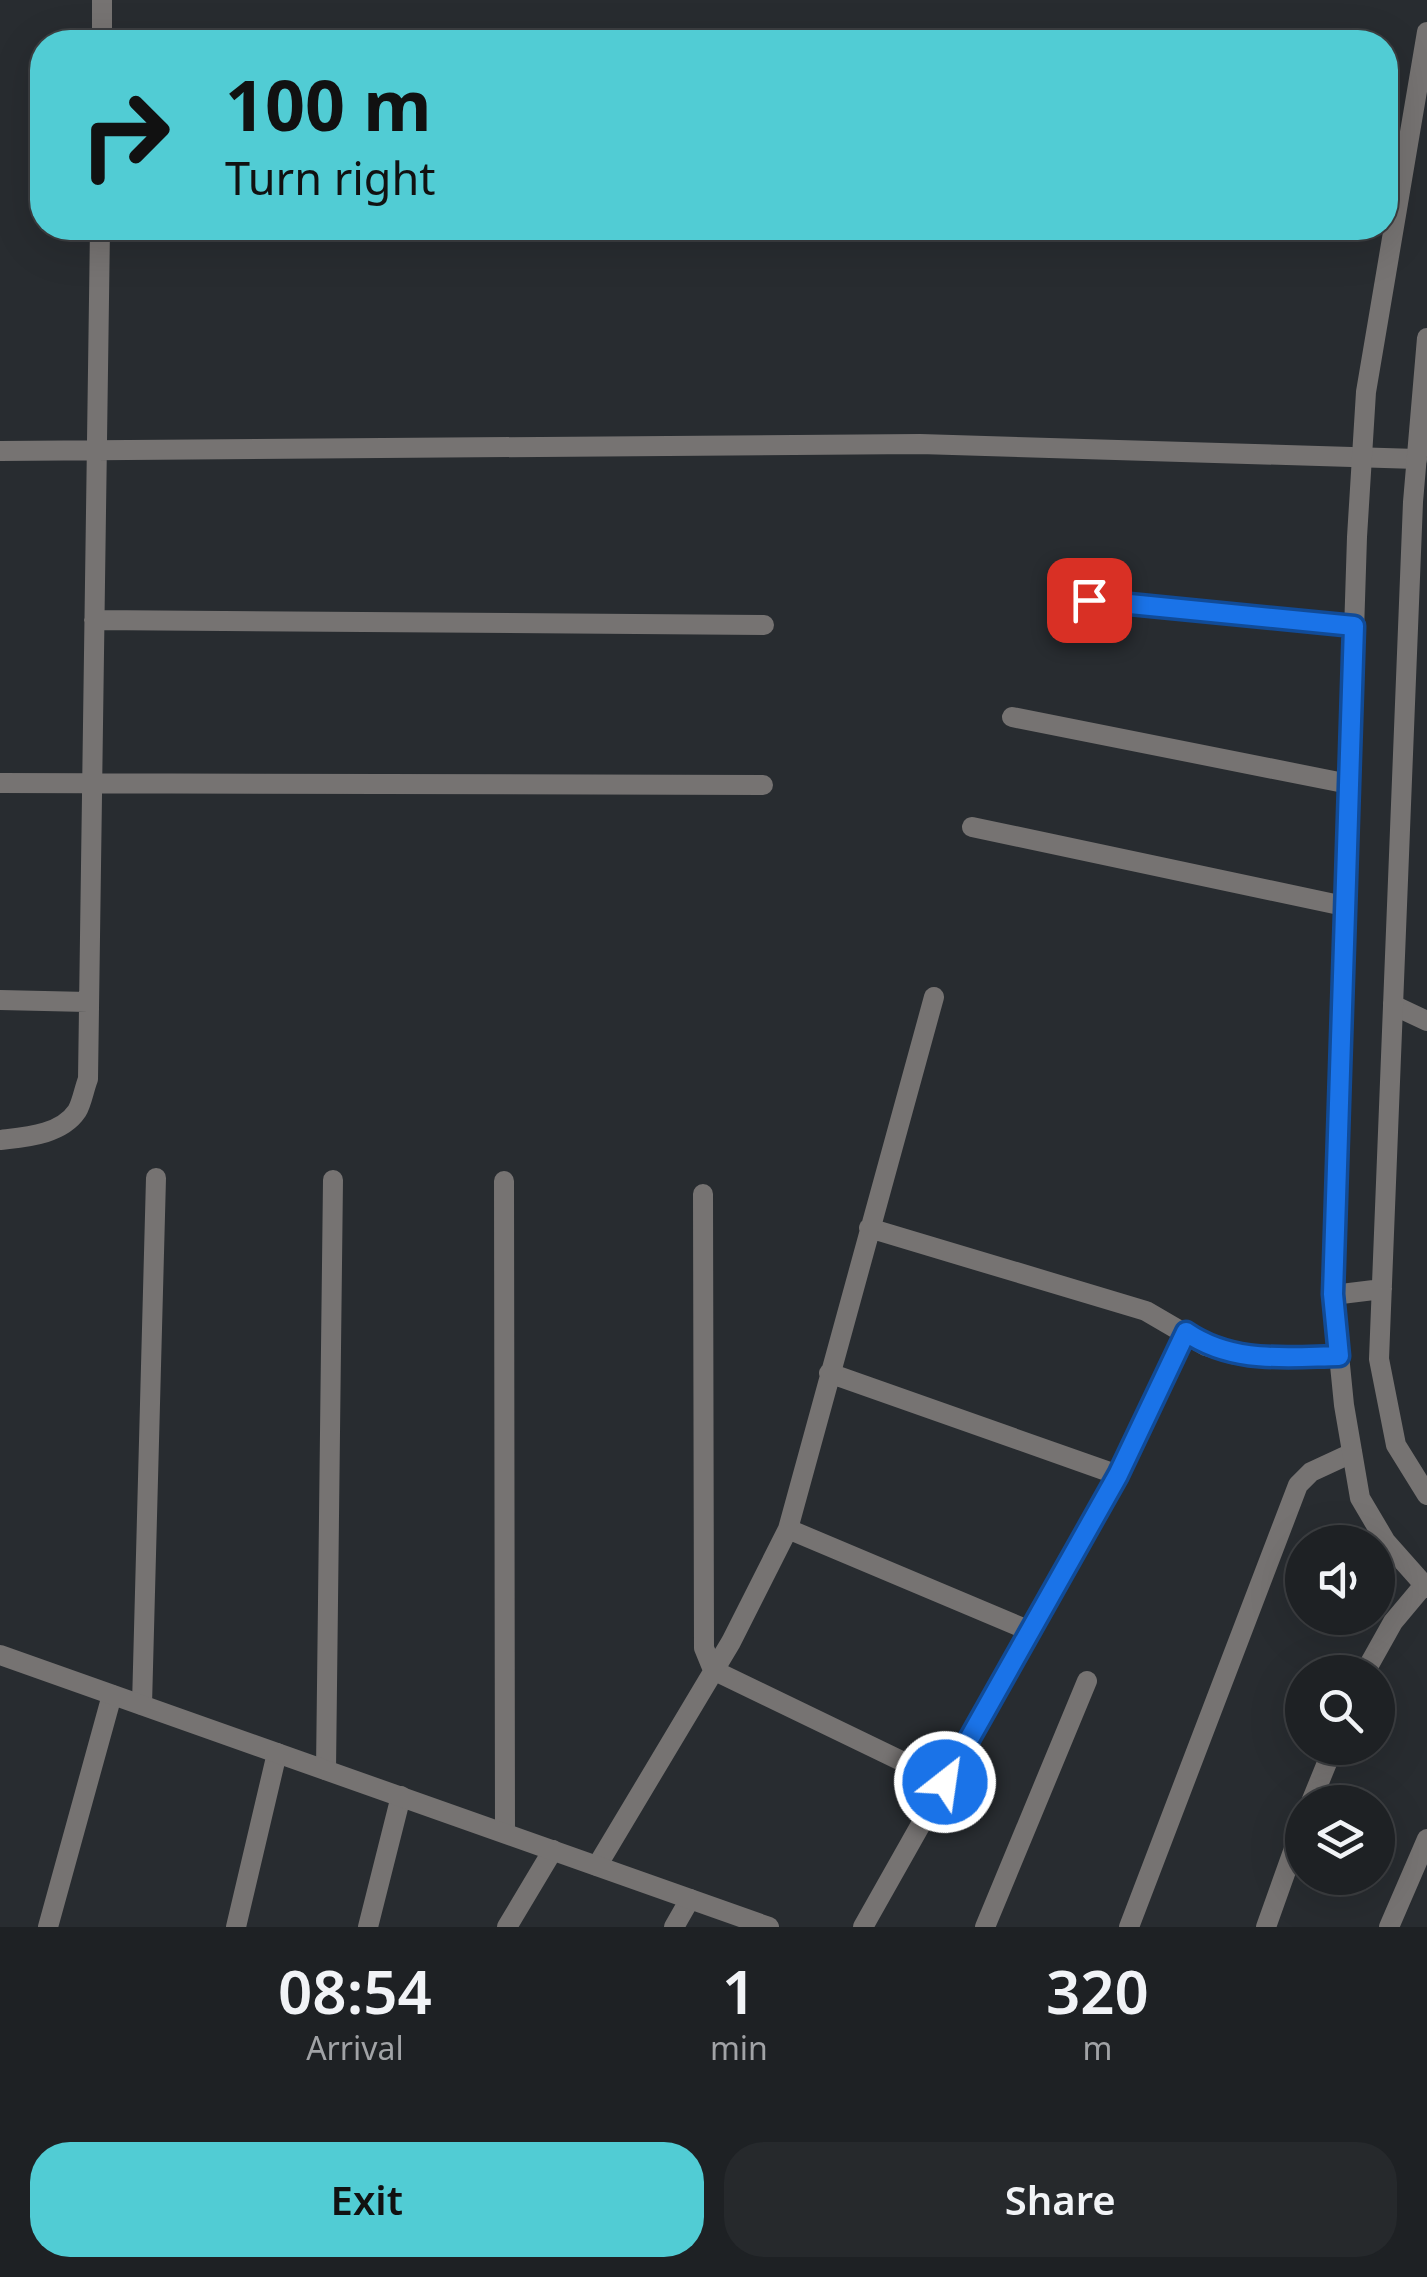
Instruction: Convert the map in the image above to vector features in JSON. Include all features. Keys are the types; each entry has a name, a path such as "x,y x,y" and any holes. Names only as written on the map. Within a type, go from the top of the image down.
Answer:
{"street":[{"path":"102,0 102,30"},
{"path":"1398,203 1427,32"},
{"path":"0,1140 58,1128 76,1112 88,1079 100,240"},
{"path":"1375,1655 1393,1622 1426,1586 1386,1542 1360,1498 1333,1294 1362,457 1366,392 1392,240"},
{"path":"1427,338 1417,459 1380,1359 1396,1445 1427,1494"},
{"path":"0,450 920,444 1417,459"},
{"path":"1089,600 1354,626"},
{"path":"94,620 764,624"},
{"path":"1012,717 1348,784"},
{"path":"0,783 763,785"},
{"path":"972,828 1344,906"},
{"path":"597,1866 714,1670 788,1529 934,997"},
{"path":"0,1000 88,1002"},
{"path":"1394,1005 1427,1021"},
{"path":"142,1705 156,1178"},
{"path":"326,1770 333,1180"},
{"path":"504,1181 504,1834"},
{"path":"703,1194 704,1648 714,1670 945,1782"},
{"path":"870,1228 1146,1311 1206,1346 1232,1354 1258,1358 1339,1356"},
{"path":"1333,1294 1382,1289"},
{"path":"863,1927 1118,1475 1186,1332"},
{"path":"829,1374 1118,1475"},
{"path":"1128,1927 1298,1484 1310,1472 1352,1453"},
{"path":"788,1529 1030,1632"},
{"path":"0,1655 769,1927"},
{"path":"985,1927 1087,1681"},
{"path":"48,1927 112,1695"},
{"path":"236,1927 277,1753"},
{"path":"368,1927 400,1796"},
{"path":"1390,1927 1427,1839"},
{"path":"507,1927 553,1850"},
{"path":"1266,1927 1285,1874"},
{"path":"674,1927 690,1899"}],"route":[{"path":"945,1782 1118,1475 1186,1332 1206,1346 1232,1354 1258,1358 1339,1356 1333,1294 1354,626 1089,600"}]}
